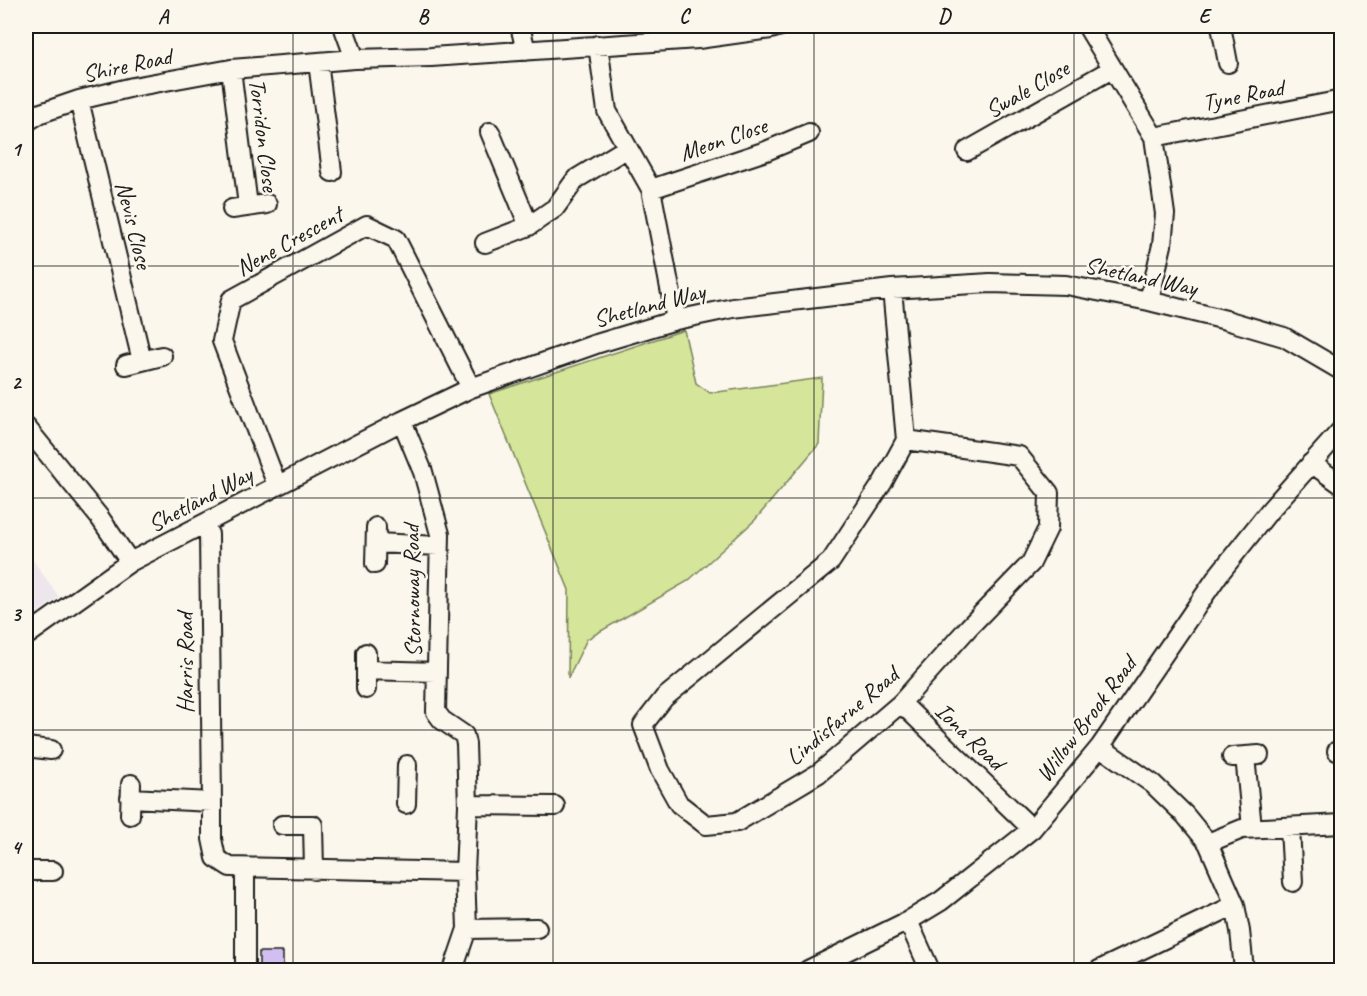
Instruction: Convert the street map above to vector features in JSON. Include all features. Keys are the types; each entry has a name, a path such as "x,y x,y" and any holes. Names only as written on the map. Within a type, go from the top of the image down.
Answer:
{"street":[{"path":"343,26 355,59"},
{"path":"520,26 526,51"},
{"name":"Shire Road","path":"26,122 41,113 79,100 231,69 355,59 409,59 526,51 598,45 697,32 771,29 781,26"},
{"path":"1087,26 1154,137 1165,214 1162,245 1149,301"},
{"path":"1221,26 1228,63"},
{"path":"598,45 607,111 651,189 676,320"},
{"path":"318,63 326,163"},
{"name":"Torridon Close","path":"231,69 240,208 267,204"},
{"name":"Swale Close","path":"966,151 1112,69"},
{"name":"Nevis Close","path":"79,100 134,363 162,356"},
{"name":"Tyne Road","path":"1154,137 1341,100"},
{"path":"490,132 530,226"},
{"name":"Meon Close","path":"651,189 766,151 809,133"},
{"path":"485,243 505,243 555,208 576,179 627,148"},
{"name":"Nene Crescent","path":"277,485 222,341 231,300 367,225 396,239 471,388"},
{"name":"Shetland Way","path":"26,636 130,562 402,421 471,388 588,347 676,320 734,308 892,289 990,283 1066,285 1149,301 1284,337 1341,371"},
{"path":"892,289 906,440"},
{"name":"Stornoway Road","path":"402,421 431,497 440,534 436,712 442,720 464,735 468,805"},
{"path":"26,428 100,518 130,562"},
{"name":"Willow Brook Road","path":"808,970 908,921 941,901 1032,829 1100,747 1219,574 1270,510 1341,429"},
{"name":"Lindisfarne Road","path":"906,440 1019,456 1049,493 1048,528 1031,563 969,627 901,703 819,774 737,822 706,825 679,804 660,770 643,725 664,698 831,561 883,482 906,440"},
{"path":"1311,463 1341,485"},
{"name":"Harris Road","path":"203,525 208,534 212,839 216,858 230,867 245,868 465,872"},
{"path":"375,564 376,535 439,546"},
{"path":"366,671 437,672"},
{"name":"Iona Road","path":"901,703 1032,829"},
{"path":"26,747 51,750"},
{"path":"1100,747 1153,784 1185,815 1208,843 1234,905 1245,970"},
{"path":"1246,756 1252,828"},
{"path":"406,804 407,765"},
{"path":"130,799 212,802"},
{"path":"453,970 467,929 465,872 468,805 545,811"},
{"path":"1208,843 1242,829 1341,824"},
{"path":"282,825 313,825 314,870"},
{"path":"1290,828 1293,882"},
{"path":"244,970 245,868"},
{"path":"26,871 53,871"},
{"path":"1099,970 1234,905"},
{"path":"908,921 930,970"},
{"path":"467,929 537,928"}],"shaded area":[{"path":"26,550 59,597 26,621"}],"green space":[{"path":"684,330 696,383 710,393 822,378 819,444 755,520 688,581 587,639 568,678 569,590 489,394"}],"building":[{"path":"259,952 283,952 283,970 259,970"}]}
